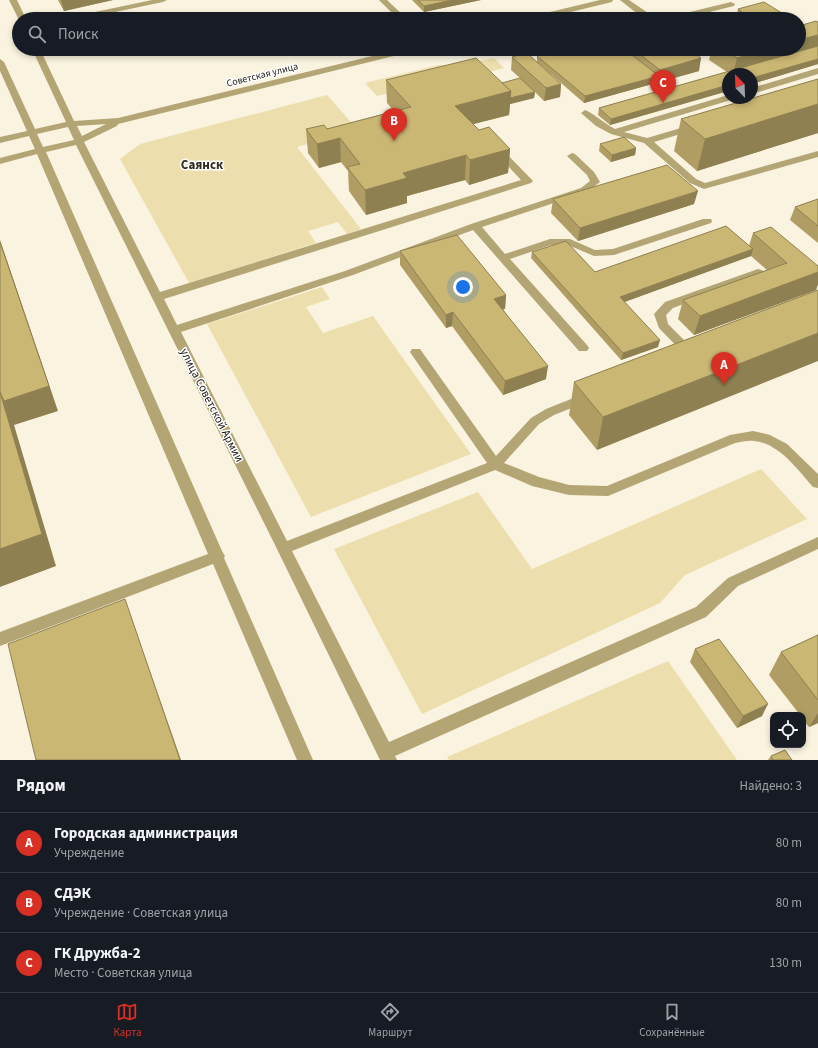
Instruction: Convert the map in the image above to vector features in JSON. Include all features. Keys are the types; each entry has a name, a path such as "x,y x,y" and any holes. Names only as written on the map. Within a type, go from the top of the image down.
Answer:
{"street":[{"path":"13,0 19,12"},
{"path":"105,12 163,0"},
{"path":"385,0 396,12"},
{"path":"560,12 607,0"},
{"path":"624,0 640,12"},
{"path":"700,12 731,4"},
{"name":"улица Советской Армии","path":"39,56 70,124 387,756"},
{"name":"Советская улица","path":"0,140 70,124 118,121 383,56"},
{"path":"1,65 218,556 305,760"},
{"path":"758,89 818,72"},
{"path":"614,132 722,100"},
{"path":"584,114 606,129 647,141 693,181 704,186 818,154"},
{"name":"Советская улица","path":"0,161 79,141 118,121"},
{"path":"647,141 706,123"},
{"path":"157,297 528,181 492,144"},
{"path":"174,330 349,273 475,226 584,190 595,182 592,174 572,156"},
{"path":"503,258 550,242 570,242 594,252 614,252 707,221"},
{"path":"475,226 583,348"},
{"path":"678,361 696,354 663,325 660,314 669,305 758,272"},
{"path":"416,352 495,465 537,482 569,490 608,491 734,438 755,436 773,441 791,454 818,483"},
{"path":"284,548 495,465 535,421 550,412 593,395"},
{"path":"387,756 701,612 733,582 818,543"},
{"path":"0,639 218,556"}],"shaded area":[{"path":"494,58 504,68 474,76 452,78 377,96 365,83 439,65 460,65"},
{"path":"327,95 358,130 297,147 361,229 347,234 338,222 308,231 316,243 189,283 120,159 140,144"},
{"path":"322,287 330,299 306,307 323,333 373,316 471,454 311,517 207,324"},
{"path":"761,469 807,519 685,575 660,603 422,714 334,549 478,492 532,569"},
{"path":"668,661 737,760 449,760 447,757"}],"building":[{"path":"418,0 453,0 424,6"},
{"path":"764,2 780,12 742,12 738,9"},
{"path":"816,21 818,22 818,35 806,38 806,24"},
{"path":"818,46 818,59 758,76 758,68 740,68 783,56 806,56 806,49"},
{"path":"530,56 561,84 546,88 512,57"},
{"path":"537,56 633,56 659,76 585,96"},
{"path":"642,56 698,56 701,58 660,70"},
{"path":"476,58 511,91 455,106 479,130 489,127 510,149 470,160 466,155 403,173 407,178 365,190 347,167 360,164 340,138 317,144 306,129 324,125 327,129 411,107 386,80"},
{"path":"722,73 722,87 611,119 599,108"},
{"path":"520,78 535,92 510,98 511,91 502,83"},
{"path":"818,79 818,104 705,139 681,119 732,104 758,104 758,97"},
{"path":"624,137 636,148 612,155 600,144"},
{"path":"667,165 698,191 580,228 553,199"},
{"path":"818,199 818,226 795,207"},
{"path":"726,226 753,249 620,297 660,340 623,353 532,252 566,241 595,272"},
{"path":"771,227 818,266 818,272 700,316 683,300 787,263 753,233"},
{"path":"457,235 506,295 494,299 548,366 505,381 453,312 446,315 400,251"},
{"path":"0,242 49,386 4,401 0,392"},
{"path":"818,290 818,333 603,417 574,382"},
{"path":"0,392 42,534 0,549"},
{"path":"125,599 180,760 36,760 8,644"},
{"path":"818,635 818,700 781,652"},
{"path":"719,639 768,704 743,716 695,649"},
{"path":"785,750 792,760 773,760 771,756"}],"place":[{"name":"ГК Дружба-2","path":"663,103"},
{"name":"СДЭК","path":"394,141"},
{"name":"Городская администрация","path":"724,385"}],"district":[{"name":"Саянск","path":"202,164"}]}
